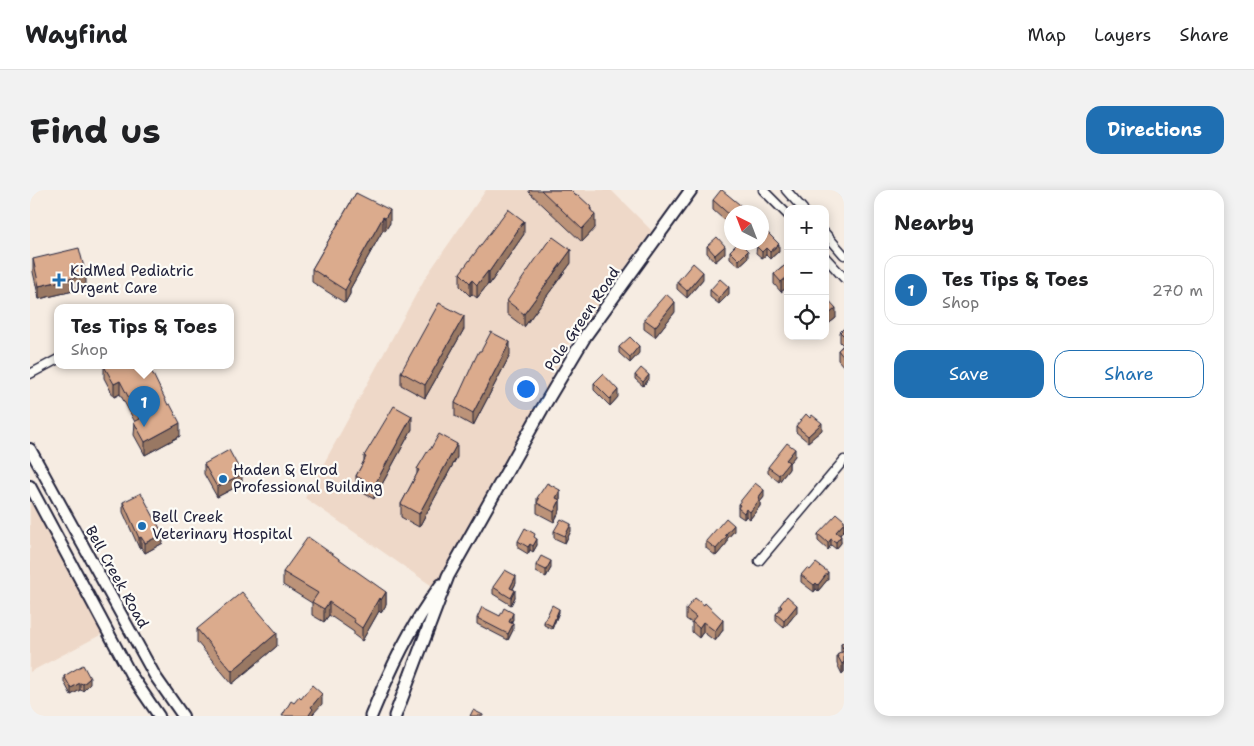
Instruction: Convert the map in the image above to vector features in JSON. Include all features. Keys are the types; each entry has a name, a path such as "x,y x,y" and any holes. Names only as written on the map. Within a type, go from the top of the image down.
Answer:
{"main road":[{"name":"Pole Green Road","path":"371,716 387,678 425,606 448,576 572,358 691,190"},
{"name":"Pole Green Road","path":"395,716 448,576"},
{"path":"364,716 387,678"}],"street":[{"path":"763,190 784,211"},
{"path":"786,190 799,205"},
{"path":"829,238 844,255"},
{"path":"829,261 844,278"},
{"path":"30,374 54,361"},
{"name":"Bell Creek Road","path":"30,449 151,670 183,716"},
{"path":"759,561 844,460"},
{"path":"30,486 131,675 159,716"}],"shaded area":[{"path":"486,190 611,190 652,231 569,344 438,590 305,498 425,278"},
{"path":"30,486 108,631 30,672"}],"building":[{"path":"541,190 570,190 591,207 590,209 595,215 582,229"},
{"path":"722,190 740,205 724,205 724,210 713,200"},
{"path":"356,193 390,210 385,218 383,217 348,280 350,281 345,290 312,269"},
{"path":"508,209 524,221 489,272 477,285 472,280 470,283 460,273"},
{"path":"769,234 779,244 770,252 768,250"},
{"path":"553,237 571,250 524,314 507,301"},
{"path":"717,237 724,245 715,255 707,246"},
{"path":"79,248 86,275 39,286 33,259"},
{"path":"747,250 748,251 739,260 730,251"},
{"path":"693,263 703,272 687,291 677,282"},
{"path":"784,266 784,280 781,282 774,274"},
{"path":"720,279 729,287 719,298 710,290"},
{"path":"666,294 675,302 655,327 644,319"},
{"path":"829,300 836,308 829,314"},
{"path":"439,303 464,316 425,385 401,372"},
{"path":"844,328 844,336 840,332"},
{"path":"491,332 510,342 473,413 455,403 479,351 481,351"},
{"path":"630,337 639,346 630,357 619,347"},
{"path":"844,345 844,358 838,350"},
{"path":"641,368 649,375 643,382 635,375"},
{"path":"106,369 150,369 168,405 170,404 180,423 145,442 134,422 140,419 120,381 114,384"},
{"path":"603,374 618,390 610,399 594,383"},
{"path":"394,406 412,416 374,486 356,476 366,457 364,456"},
{"path":"806,414 810,418 812,415 822,423 808,436 796,426"},
{"path":"439,434 457,444 419,514 401,504 419,470 417,469"},
{"path":"787,443 795,449 786,460 789,462 779,475 768,467"},
{"path":"229,450 242,474 217,487 204,464"},
{"path":"547,483 560,490 556,498 560,500 554,512 537,503 539,499 537,498"},
{"path":"755,483 764,490 750,512 746,509 744,513 738,508 740,505 738,504"},
{"name":"Bell Creek Veterinary Hospital","path":"141,493 163,534 145,543 141,537 139,538 123,502"},
{"path":"837,514 844,520 844,523 836,532 841,536 836,542 831,539 828,543 818,534"},
{"path":"726,518 734,525 716,549 706,541"},
{"path":"561,519 571,524 565,536 554,531"},
{"path":"525,528 535,534 534,537 537,539 533,546 530,544 528,547 518,541"},
{"path":"308,537 386,592 381,600 379,598 362,628 354,622 355,620 329,602 324,609 312,602 318,593 283,572"},
{"path":"541,556 551,561 546,570 536,565"},
{"path":"816,563 828,572 818,585 816,583 814,585 801,575 807,568 810,570"},
{"path":"505,570 516,576 510,588 515,590 511,598 493,587"},
{"path":"242,592 277,633 232,671 197,629"},
{"path":"787,596 797,605 784,621 776,614"},
{"path":"695,598 704,605 705,603 723,620 715,631 703,622 699,628 692,622 696,617 686,609"},
{"path":"552,605 559,609 552,626 544,622"},
{"path":"482,607 500,616 504,608 513,613 509,622 513,624 508,634 477,618"},
{"path":"844,651 844,662 842,664 837,655"},
{"path":"83,665 90,678 83,684 80,683 71,688 64,676"},
{"path":"312,685 322,694 311,707 313,709 310,716 282,716 291,701 294,703 299,697 301,699"},
{"path":"473,710 483,715 483,716 470,716"}],"place":[{"name":"KidMed Pediatric Urgent Care","path":"59,280"},
{"name":"Tes Tips & Toes","path":"144,427"},
{"name":"Haden & Elrod Professional Building","path":"223,479"},
{"name":"Bell Creek Veterinary Hospital","path":"142,526"}]}
